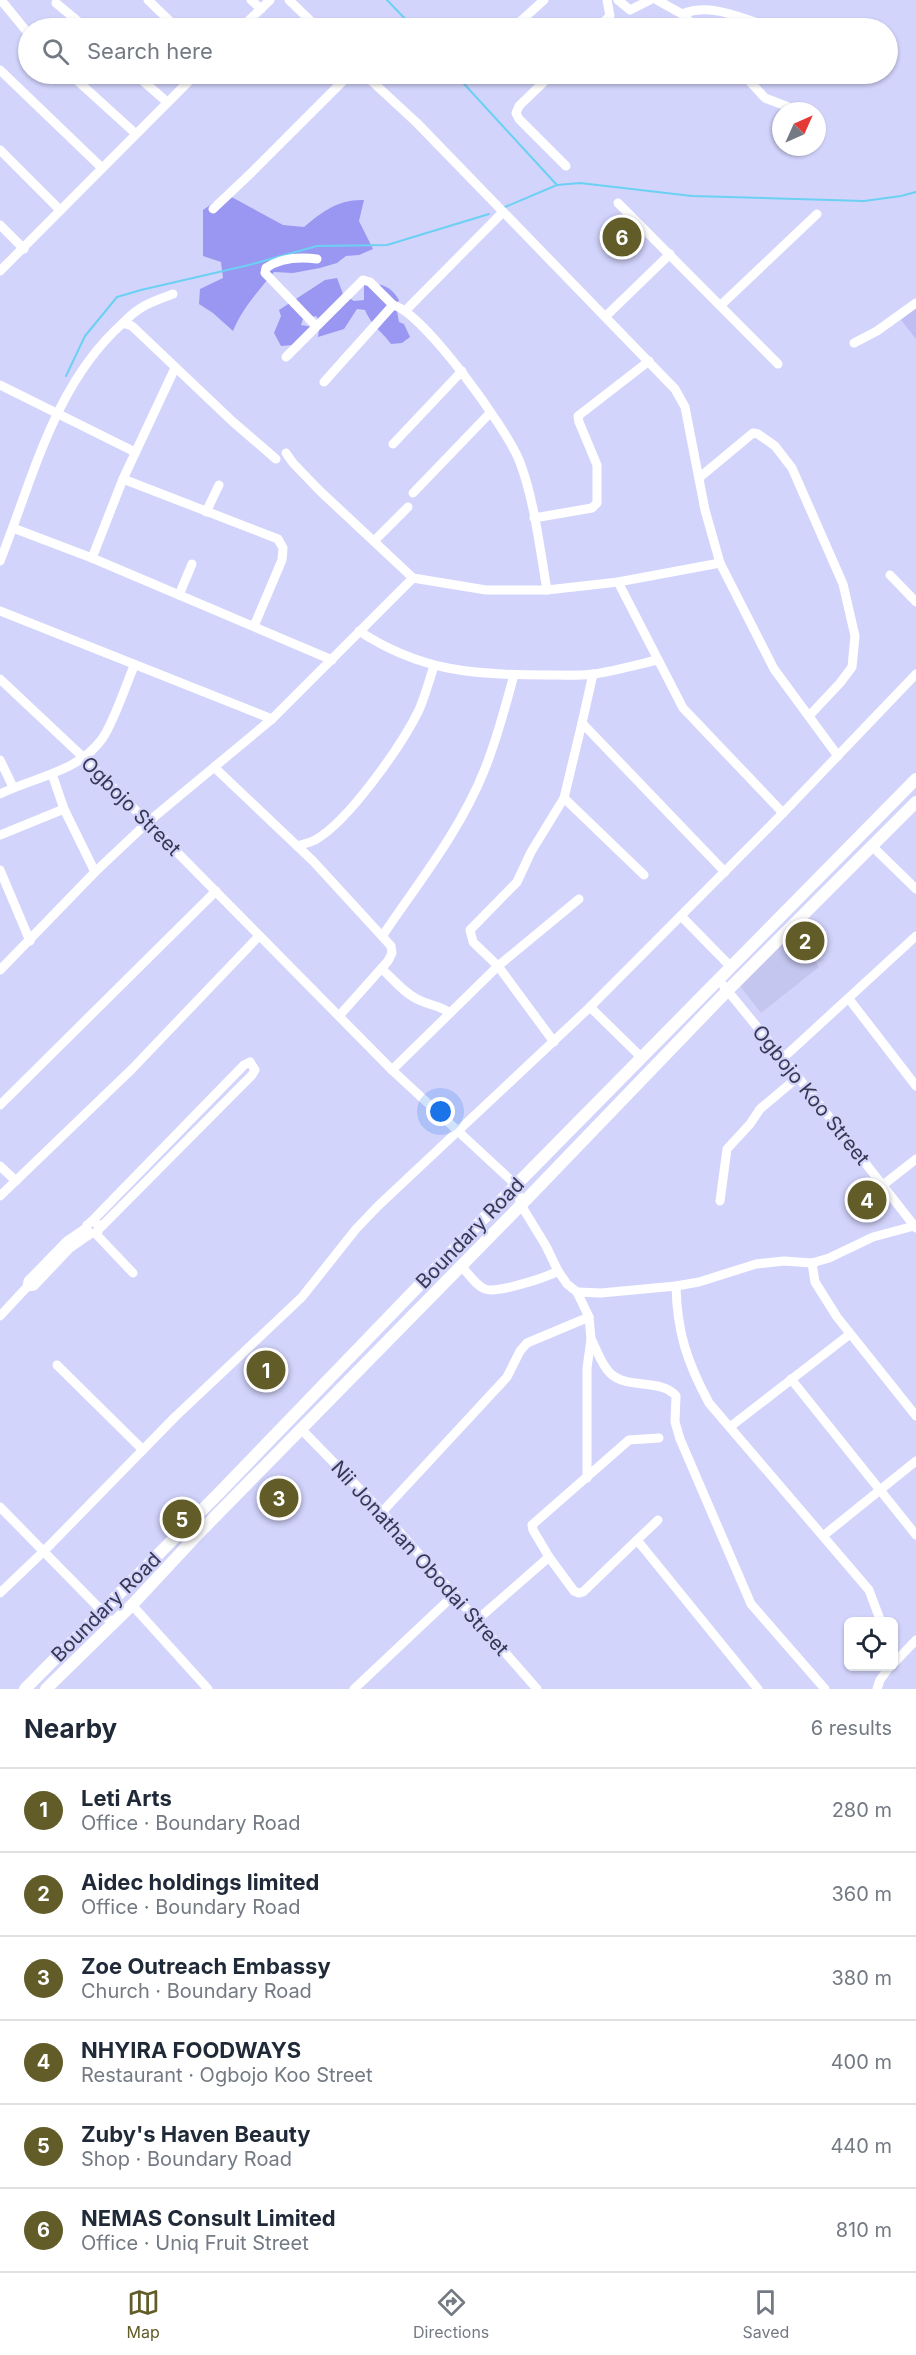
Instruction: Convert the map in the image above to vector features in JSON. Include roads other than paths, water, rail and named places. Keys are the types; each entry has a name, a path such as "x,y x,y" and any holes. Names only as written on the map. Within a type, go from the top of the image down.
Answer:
{"main road":[{"name":"Boundary Road","path":"25,1689 103,1612 730,966 916,779"},
{"name":"Boundary Road","path":"46,1689 132,1605 199,1533 302,1430 727,991 916,802"}],"street":[{"path":"1,0 18,21"},
{"path":"148,0 167,18"},
{"path":"251,0 261,9"},
{"path":"252,18 270,0"},
{"path":"290,0 308,18"},
{"path":"524,18 544,0"},
{"path":"607,0 610,16 608,18"},
{"path":"618,0 630,10 650,0"},
{"path":"657,0 686,18"},
{"path":"56,3 74,18"},
{"path":"682,14 696,9 719,11 743,18"},
{"path":"0,70 102,168"},
{"path":"81,84 136,134"},
{"path":"146,84 167,102"},
{"path":"0,271 186,84"},
{"path":"213,209 340,84"},
{"path":"375,84 417,123 675,389 685,407 705,510 720,563 774,669 838,756"},
{"path":"542,84 519,106 516,113 519,119 566,166"},
{"path":"753,84 765,98 775,102"},
{"path":"0,150 60,210"},
{"path":"618,202 778,364"},
{"path":"406,310 503,212"},
{"path":"721,305 817,214"},
{"path":"0,225 24,249"},
{"path":"606,316 669,254"},
{"path":"316,326 265,273 266,268 271,264 293,258 317,259"},
{"path":"286,357 363,280 370,282 393,305 406,310 462,371 510,441 520,461 534,518 547,590"},
{"path":"0,561 57,413 85,363 135,310 173,294"},
{"path":"854,342 877,331 916,303"},
{"path":"324,382 393,305"},
{"path":"123,323 132,326 276,459"},
{"path":"534,518 592,508 597,503 598,470 578,416 649,361"},
{"path":"92,558 123,479 175,368"},
{"path":"393,444 462,371"},
{"path":"0,385 135,452"},
{"path":"413,493 490,413"},
{"path":"700,477 753,434 758,434 775,446 792,468 843,584 855,636 852,667 810,716"},
{"path":"286,453 320,491 413,578 486,590 547,590 618,582 720,563"},
{"path":"123,479 278,539 283,548 282,560 254,626"},
{"path":"206,512 219,485"},
{"path":"374,541 408,507"},
{"path":"13,528 92,558 332,660"},
{"path":"179,595 192,564"},
{"path":"890,574 916,602"},
{"path":"0,970 95,872 148,822 272,720 413,578"},
{"path":"618,582 683,708 783,813"},
{"path":"0,611 272,720"},
{"path":"359,631 380,644 434,666 468,672 514,675 593,674 657,660"},
{"path":"0,794 13,787 52,774 84,758 103,738 134,666"},
{"path":"297,846 313,841 325,833 352,805 403,740 419,709 434,666"},
{"path":"554,1042 498,966 473,942 470,930 518,882 531,852 564,798 593,674"},
{"path":"0,1593 213,1380 302,1297 356,1229 590,1007 783,813 916,674"},
{"path":"383,935 440,852 470,802 496,741 514,675"},
{"name":"Ogbojo Street","path":"0,680 84,758 392,1070 516,1185"},
{"path":"582,723 725,872"},
{"path":"0,760 13,787"},
{"path":"214,767 313,861 391,946 392,953 382,969 339,1016"},
{"path":"52,774 64,809 95,872"},
{"path":"564,798 644,875"},
{"path":"0,835 64,809"},
{"path":"313,841 313,861"},
{"path":"872,846 916,889"},
{"path":"0,870 30,941"},
{"path":"0,1105 111,998 216,891"},
{"path":"392,1070 498,966 579,899"},
{"path":"681,916 730,966"},
{"path":"0,1196 132,1069 260,936"},
{"path":"782,1059 913,940 916,952"},
{"path":"382,969 411,996 421,1001 440,1005 450,1013"},
{"name":"Ogbojo Koo Street","path":"718,979 915,1227"},
{"path":"849,999 916,1086"},
{"path":"590,1007 642,1058"},
{"path":"0,1316 27,1287 34,1286 70,1248 93,1229 252,1075 255,1070 250,1062 244,1065 93,1229"},
{"path":"720,1201 727,1149 760,1109 798,1077"},
{"path":"883,1185 916,1160"},
{"path":"0,1166 16,1181"},
{"path":"516,1185 521,1205 558,1271 567,1284 577,1292 589,1317 591,1339 587,1368 587,1478"},
{"path":"577,1292 601,1293 676,1286 699,1282 756,1264 784,1261 812,1263 829,1258 873,1237 915,1227"},
{"path":"93,1229 133,1273"},
{"path":"812,1263 813,1274 820,1290 850,1334 916,1416"},
{"path":"461,1266 483,1288 492,1290 543,1279 558,1271"},
{"path":"676,1286 677,1318 688,1360 709,1403 869,1590 879,1617"},
{"path":"382,1512 507,1377 520,1351 527,1343 589,1317"},
{"path":"730,1427 850,1334"},
{"path":"591,1339 611,1375 631,1383 669,1390 676,1396 675,1422 680,1439 751,1604 825,1689"},
{"path":"57,1365 143,1450"},
{"path":"791,1380 916,1535"},
{"name":"Nii Jonathan Obodai Street","path":"302,1430 382,1512 537,1689"},
{"path":"658,1520 583,1592 579,1593 574,1591 549,1557 532,1525 629,1440 659,1438"},
{"path":"823,1536 916,1461"},
{"path":"0,1508 103,1612 112,1624"},
{"path":"637,1540 758,1689"},
{"path":"477,1620 549,1557"},
{"path":"354,1689 455,1594"},
{"path":"132,1605 205,1688"},
{"path":"898,1656 916,1640"},
{"path":"877,1689 885,1671"}],"waterway":[{"path":"387,0 404,18"},
{"path":"464,84 556,184"},
{"path":"505,207 557,185 580,183 692,196 864,201 916,192"},
{"path":"66,376 85,336 117,297 317,246 387,245 489,214"}],"place":[{"name":"NEMAS Consult Limited","path":"622,237"},
{"name":"Aidec holdings limited","path":"805,941"},
{"name":"NHYIRA FOODWAYS","path":"867,1200"},
{"name":"Leti Arts","path":"266,1370"},
{"name":"Zoe Outreach Embassy","path":"279,1498"},
{"name":"Zuby's Haven Beauty","path":"182,1519"}]}
